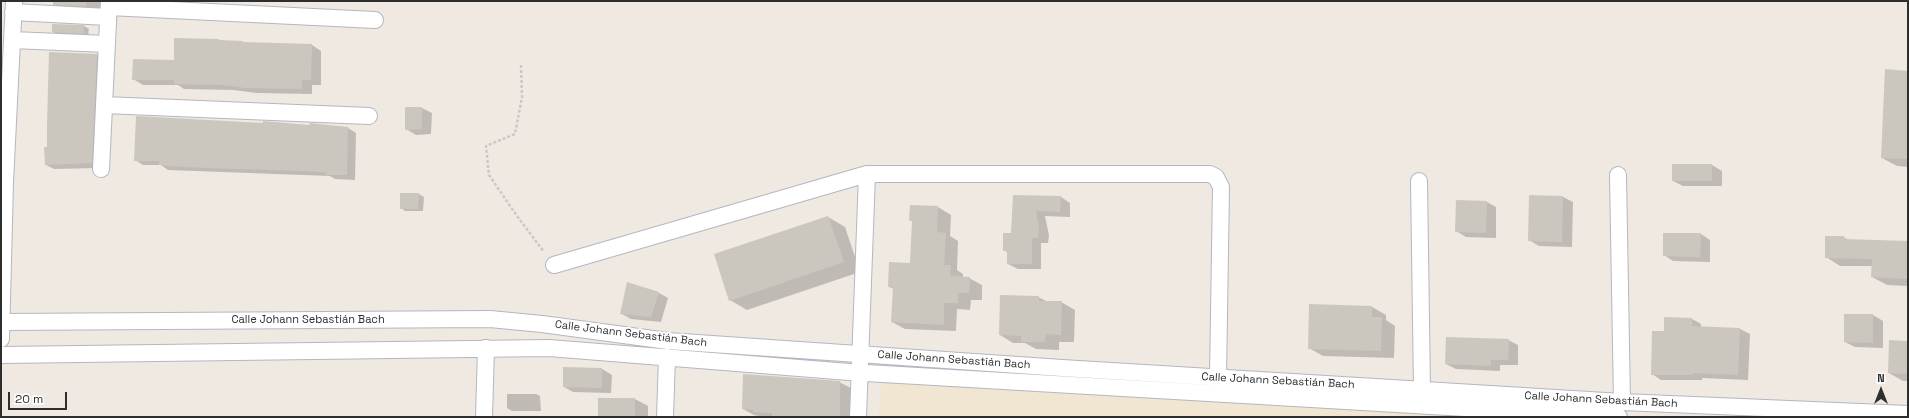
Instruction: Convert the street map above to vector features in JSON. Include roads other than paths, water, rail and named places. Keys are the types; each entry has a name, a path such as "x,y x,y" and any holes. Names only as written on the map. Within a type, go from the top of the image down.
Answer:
{"street":[{"path":"1,339 3,182 8,47 13,6 109,8 375,20"},
{"path":"101,169 109,8"},
{"path":"8,47 107,44"},
{"path":"104,105 369,116"},
{"path":"554,265 867,174 1210,174 1216,177 1221,188 1218,378"},
{"path":"858,417 867,174"},
{"path":"1618,175 1620,409"},
{"path":"1419,181 1422,389"},
{"name":"Calle Johann Sebastián Bach","path":"1,322 490,319 542,324 668,341 1218,378 1422,389 1620,409"},
{"path":"484,417 486,348"},
{"name":"Calle Johann Sebastián Bach","path":"1,356 549,348 860,373 1620,409 1908,414"},
{"path":"665,417 667,357"}]}
